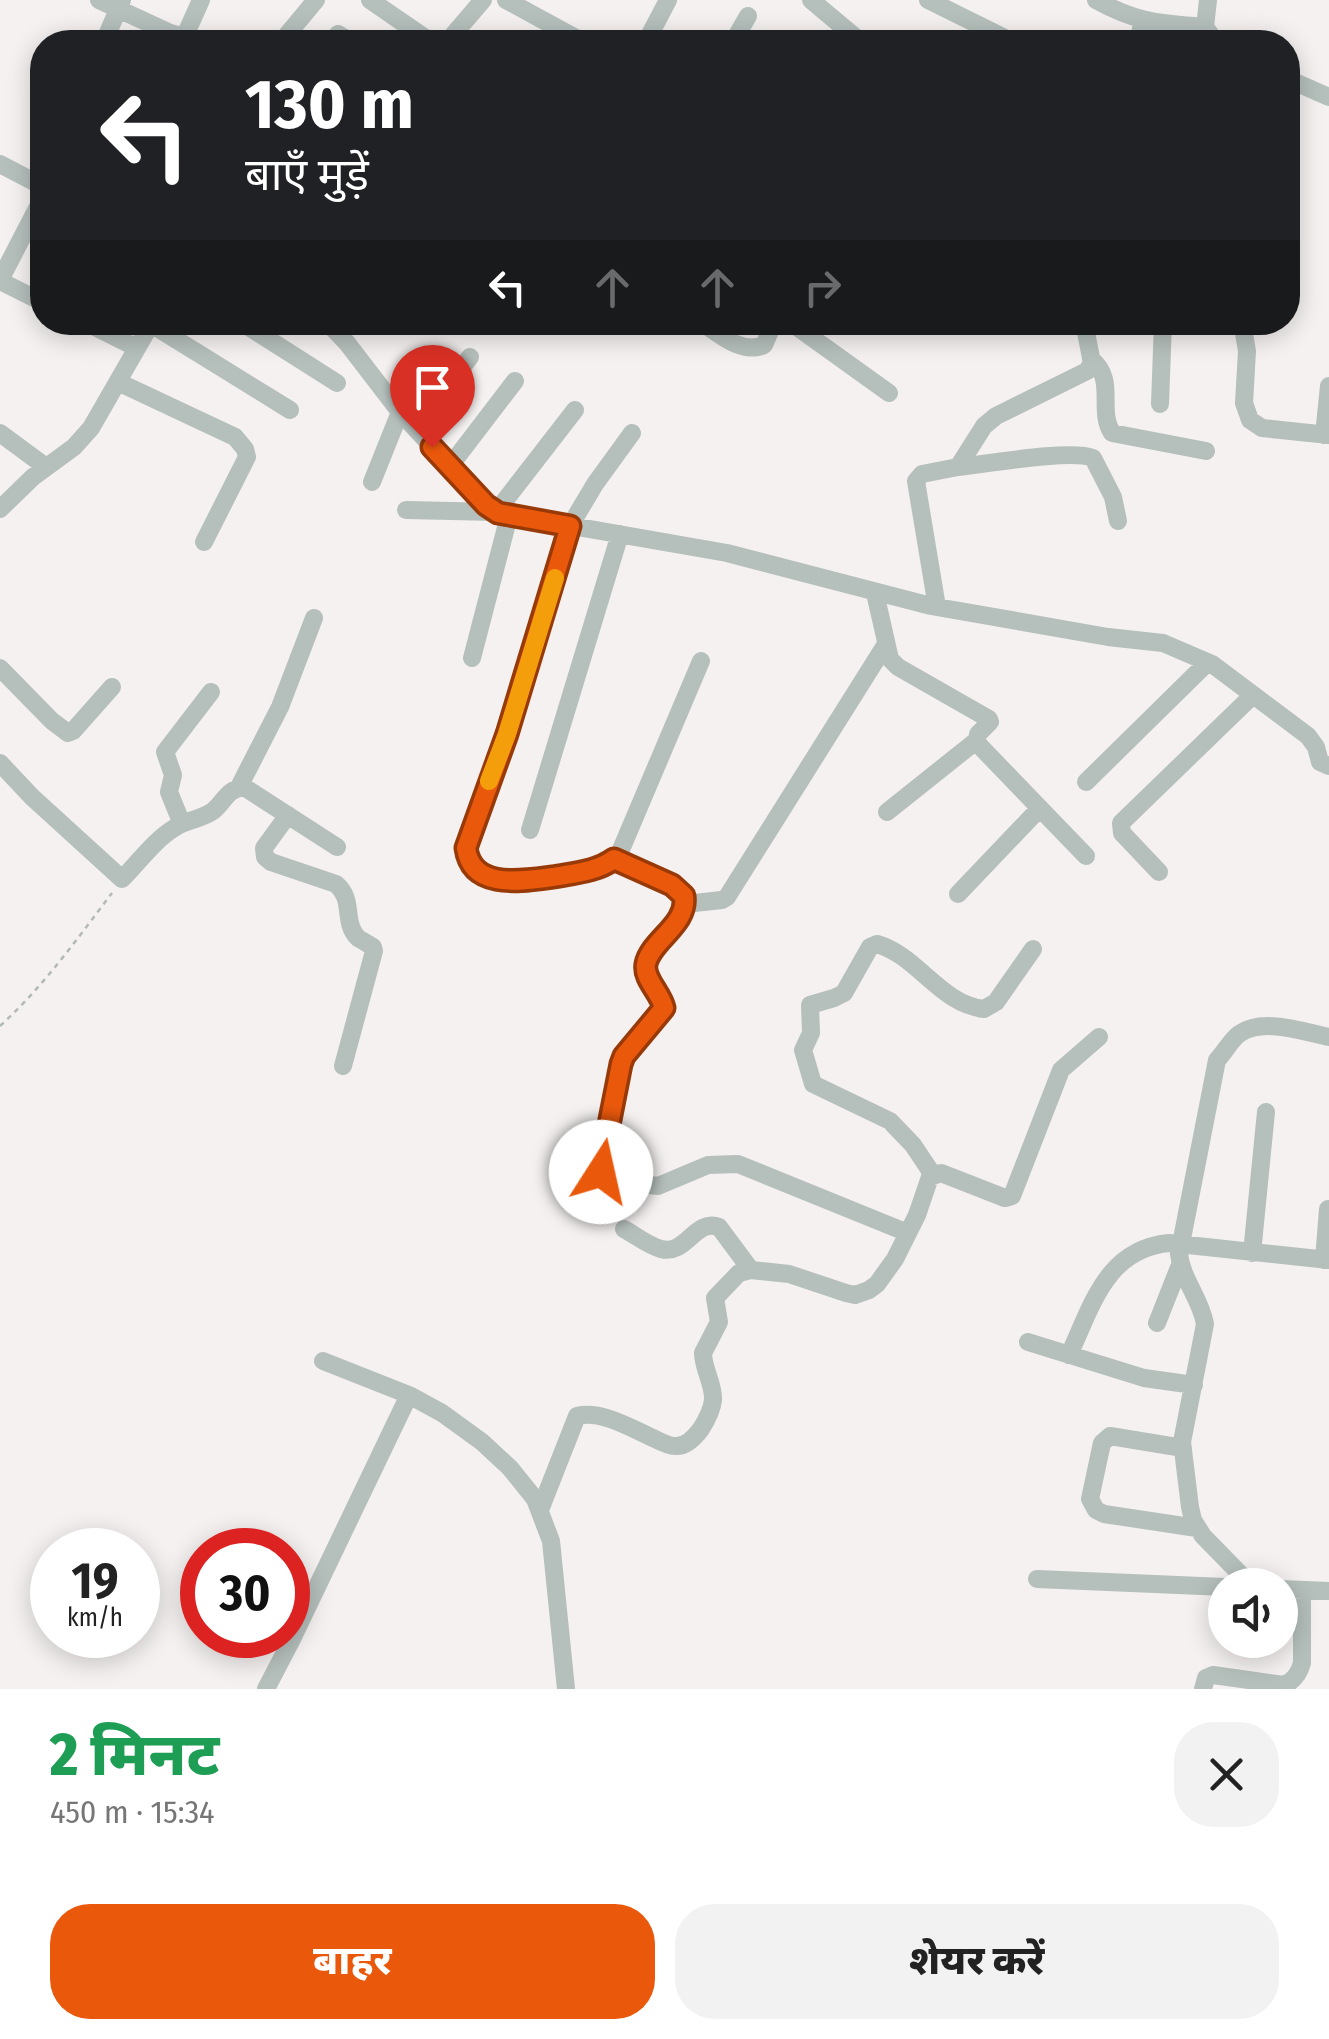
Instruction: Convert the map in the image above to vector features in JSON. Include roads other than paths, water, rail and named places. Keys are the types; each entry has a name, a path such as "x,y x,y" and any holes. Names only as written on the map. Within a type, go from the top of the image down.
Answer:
{"street":[{"path":"99,0 120,4 161,30"},
{"path":"180,30 201,0"},
{"path":"292,30 316,0"},
{"path":"370,0 414,30"},
{"path":"457,30 483,0"},
{"path":"506,0 561,30"},
{"path":"652,30 668,0"},
{"path":"811,0 847,30"},
{"path":"928,0 989,30"},
{"path":"1096,0 1122,14 1184,30"},
{"path":"1201,30 1208,0"},
{"path":"109,30 120,4"},
{"path":"740,30 748,16"},
{"path":"1141,30 1144,20"},
{"path":"1300,84 1329,97"},
{"path":"0,164 30,180"},
{"path":"30,222 0,280 30,296"},
{"path":"111,335 137,348"},
{"path":"0,509 82,439 145,335"},
{"path":"171,335 290,410"},
{"path":"261,335 336,383"},
{"path":"339,335 400,412 486,505 502,514"},
{"path":"723,335 755,349 764,345 768,335"},
{"path":"808,335 889,393"},
{"path":"958,467 990,420 1091,367 1087,335"},
{"path":"1160,404 1163,335"},
{"path":"1244,335 1244,404 1250,420 1262,428 1327,435 1329,386"},
{"path":"415,428 470,357"},
{"path":"1092,358 1105,375 1108,426 1112,433 1206,450"},
{"path":"450,466 514,381"},
{"path":"118,382 235,438 245,449 247,456 204,542"},
{"path":"472,658 502,514 575,410"},
{"path":"372,482 400,412"},
{"path":"0,433 46,467"},
{"path":"632,433 570,526 507,734 466,848 470,864 499,881 520,882 592,870 614,859 701,661"},
{"path":"938,608 916,481 922,474 1065,454 1089,456 1114,497 1118,521"},
{"path":"406,510 502,514 682,544 776,564 938,608 1108,638 1163,643 1208,662 1308,736 1320,762 1329,766"},
{"path":"530,830 620,534"},
{"path":"875,593 890,659 990,722 976,741 887,812"},
{"path":"239,786 280,707 314,618"},
{"path":"686,904 727,896 886,644"},
{"path":"1086,782 1208,662"},
{"path":"0,668 68,732 112,687"},
{"path":"182,824 168,792 173,774 165,752 211,692"},
{"path":"1159,872 1122,832 1122,823 1252,696"},
{"path":"976,741 1086,856"},
{"path":"0,763 122,879 168,833 210,813 230,790 239,786 338,847"},
{"path":"958,894 1040,808"},
{"path":"288,815 264,848 265,858 336,884 344,891 354,932 374,951 344,1066"},
{"path":"614,859 679,890 686,904 648,960 647,974 664,1008 621,1064 603,1155 597,1164 605,1178 658,1186 698,1168 717,1163 738,1164 908,1232"},
{"path":"933,1175 913,1145 890,1121 813,1084 803,1050 811,1033 810,1005 844,993 870,947 878,944 890,948 950,996 984,1010 996,1002 1033,949"},
{"path":"1236,1568 1197,1528 1190,1507 1182,1448 1205,1324 1181,1272 1181,1244 1217,1060 1234,1038 1253,1028 1264,1026 1329,1036"},
{"path":"540,1510 577,1416 587,1414 618,1423 676,1446 696,1436 712,1407 712,1389 702,1359 719,1322 715,1298 739,1273 751,1270 789,1274 846,1294 862,1294 877,1284 895,1259 933,1175 941,1173 1005,1198 1012,1196 1060,1070 1099,1037"},
{"path":"1252,1253 1266,1112"},
{"path":"1069,1355 1102,1282 1112,1270 1147,1247 1170,1242 1326,1260 1328,1210"},
{"path":"624,1229 661,1250 673,1250 705,1225 714,1225 751,1270"},
{"path":"1158,1323 1180,1265"},
{"path":"1028,1342 1144,1378 1194,1385"},
{"path":"323,1361 409,1395 442,1413 482,1442 535,1499 550,1541 566,1689"},
{"path":"266,1689 409,1395"},
{"path":"1182,1448 1105,1438 1090,1498 1092,1505 1104,1514 1197,1528"},
{"path":"1037,1579 1208,1586"},
{"path":"1298,1590 1329,1592"},
{"path":"1203,1689 1206,1678 1214,1675 1284,1685 1296,1677 1302,1663 1302,1590"}]}
